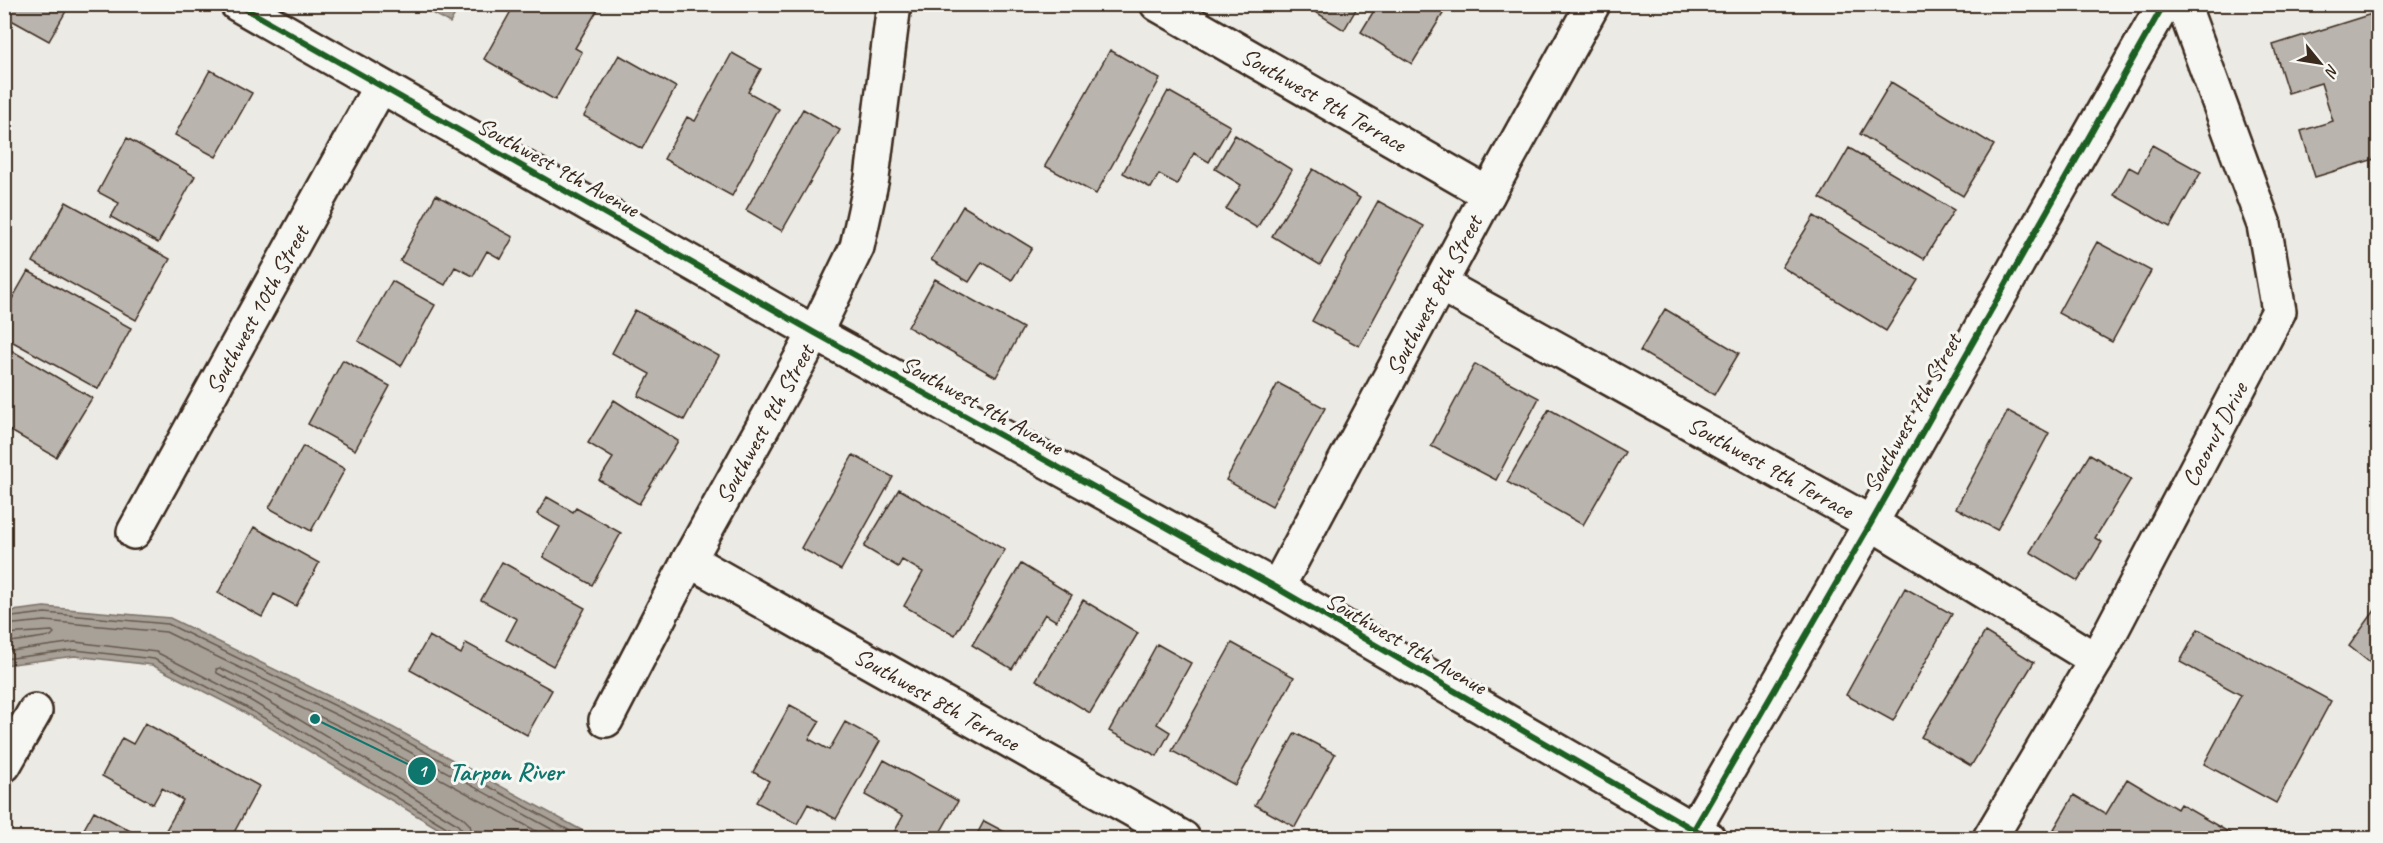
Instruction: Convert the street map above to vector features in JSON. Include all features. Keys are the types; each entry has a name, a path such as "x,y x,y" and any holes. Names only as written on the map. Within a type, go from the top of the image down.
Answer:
{"street":[{"name":"Southwest 9th Avenue","path":"237,4 815,333 1276,588 1697,836"},
{"name":"Southwest 9th Street","path":"606,720 689,560 815,333 857,247 872,178 894,4"},
{"name":"Southwest 9th Terrace","path":"1157,4 1488,194"},
{"name":"Southwest 8th Street","path":"1276,588 1593,4"},
{"name":"Southwest 7th Street","path":"1697,836 1870,523 2164,4"},
{"name":"Coconut Drive","path":"1990,838 2096,660 2279,311 2264,225 2183,4"},
{"name":"Southwest 10th Street","path":"134,532 380,87"},
{"name":"Southwest 9th Terrace","path":"1440,284 1870,523 2096,660"},
{"name":"Southwest 8th Terrace","path":"689,560 1183,838"},
{"path":"4,765 34,711"}],"water":[{"path":"460,4 450,23 417,5"},
{"path":"44,607 170,618 392,727 596,838 454,838 242,711 152,665 75,656 5,665 5,612"}],"building":[{"path":"4,4 70,4 49,41 4,16"},
{"path":"515,4 601,4 575,48 582,52 555,100 484,59"},
{"path":"1303,4 1359,4 1344,30"},
{"path":"1378,4 1449,4 1412,64 1361,32"},
{"path":"2378,12 2378,158 2315,177 2301,131 2333,121 2321,83 2288,93 2273,45"},
{"path":"1110,50 1160,79 1096,194 1045,166"},
{"path":"732,53 761,69 748,92 779,109 732,196 664,159 687,117 695,121"},
{"path":"619,55 676,87 642,149 584,116"},
{"path":"210,70 252,93 216,157 175,135"},
{"path":"1891,82 1994,145 1963,196 1860,134"},
{"path":"1168,91 1230,126 1209,162 1194,153 1177,184 1159,174 1151,188 1123,173"},
{"path":"803,109 840,130 782,231 746,210"},
{"path":"1235,135 1292,170 1257,228 1226,209 1241,185 1215,169"},
{"path":"127,138 195,176 158,243 111,217 119,203 98,192"},
{"path":"2152,145 2201,172 2170,227 2114,195 2129,167 2138,172"},
{"path":"1849,148 1954,210 1924,259 1820,198"},
{"path":"1313,169 1360,198 1320,265 1272,236"},
{"path":"436,195 513,237 501,259 487,251 473,276 455,267 445,285 400,261"},
{"path":"1378,201 1424,226 1359,346 1312,321"},
{"path":"66,202 170,259 136,320 33,262"},
{"path":"963,206 1032,248 1012,280 982,262 969,282 931,260"},
{"path":"1814,216 1918,280 1886,331 1782,267"},
{"path":"2097,242 2151,271 2112,342 2058,313"},
{"path":"28,271 131,328 98,389 4,337 4,313"},
{"path":"935,279 1023,328 996,377 908,327"},
{"path":"392,281 435,305 401,366 358,341"},
{"path":"1665,309 1739,353 1714,395 1640,351"},
{"path":"635,310 719,356 684,420 638,396 650,374 612,353"},
{"path":"4,346 92,398 56,457 4,427"},
{"path":"343,360 390,386 355,450 308,424"},
{"path":"1475,364 1539,398 1496,480 1431,446"},
{"path":"1278,383 1325,408 1272,506 1226,480"},
{"path":"614,400 678,441 639,504 599,480 613,458 588,443"},
{"path":"1549,409 1625,452 1583,525 1507,482"},
{"path":"2008,411 2049,433 1997,530 1956,508"},
{"path":"303,446 345,469 311,531 269,508"},
{"path":"2090,454 2131,479 2095,538 2102,542 2078,581 2030,552"},
{"path":"853,455 893,477 841,570 801,548"},
{"path":"899,489 1005,550 955,635 904,606 923,572 902,560 898,567 864,547"},
{"path":"547,497 573,512 576,508 621,533 592,585 543,557 560,527 537,514"},
{"path":"254,527 319,563 296,606 274,594 262,617 218,593"},
{"path":"502,562 585,608 553,666 506,640 517,619 481,600"},
{"path":"1021,564 1072,595 1056,621 1045,614 1012,669 972,645"},
{"path":"1905,588 1952,614 1893,721 1846,695"},
{"path":"1083,600 1138,633 1090,713 1036,680"},
{"path":"2378,606 2378,669 2349,646"},
{"path":"2198,629 2331,701 2276,803 2204,764 2241,695 2180,662"},
{"path":"1985,632 2034,662 1971,766 1921,737"},
{"path":"429,636 461,654 466,643 552,690 527,735 410,670"},
{"path":"1232,643 1294,677 1235,785 1172,751"},
{"path":"1157,644 1191,663 1157,724 1170,732 1157,756 1109,731"},
{"path":"790,705 820,721 809,739 829,750 845,722 880,741 836,819 808,804 797,824 756,802 769,781 753,772"},
{"path":"145,723 259,786 231,838 182,838 166,830 183,800 162,788 153,804 102,776 122,738 133,744"},
{"path":"1295,733 1335,754 1295,827 1255,805"},
{"path":"884,760 958,801 937,838 891,838 903,816 865,795"},
{"path":"2127,779 2177,809 2180,804 2230,833 2226,838 2070,838 2054,829 2074,795 2106,814"},
{"path":"94,811 143,838 79,838"},
{"path":"984,821 1016,838 975,838"}],"cycle path":[{"path":"237,4 815,333 1277,588 1708,838"},
{"path":"1689,838 1871,523 2164,4"}],"place":[{"name":"Tarpon River","path":"315,719"}]}
